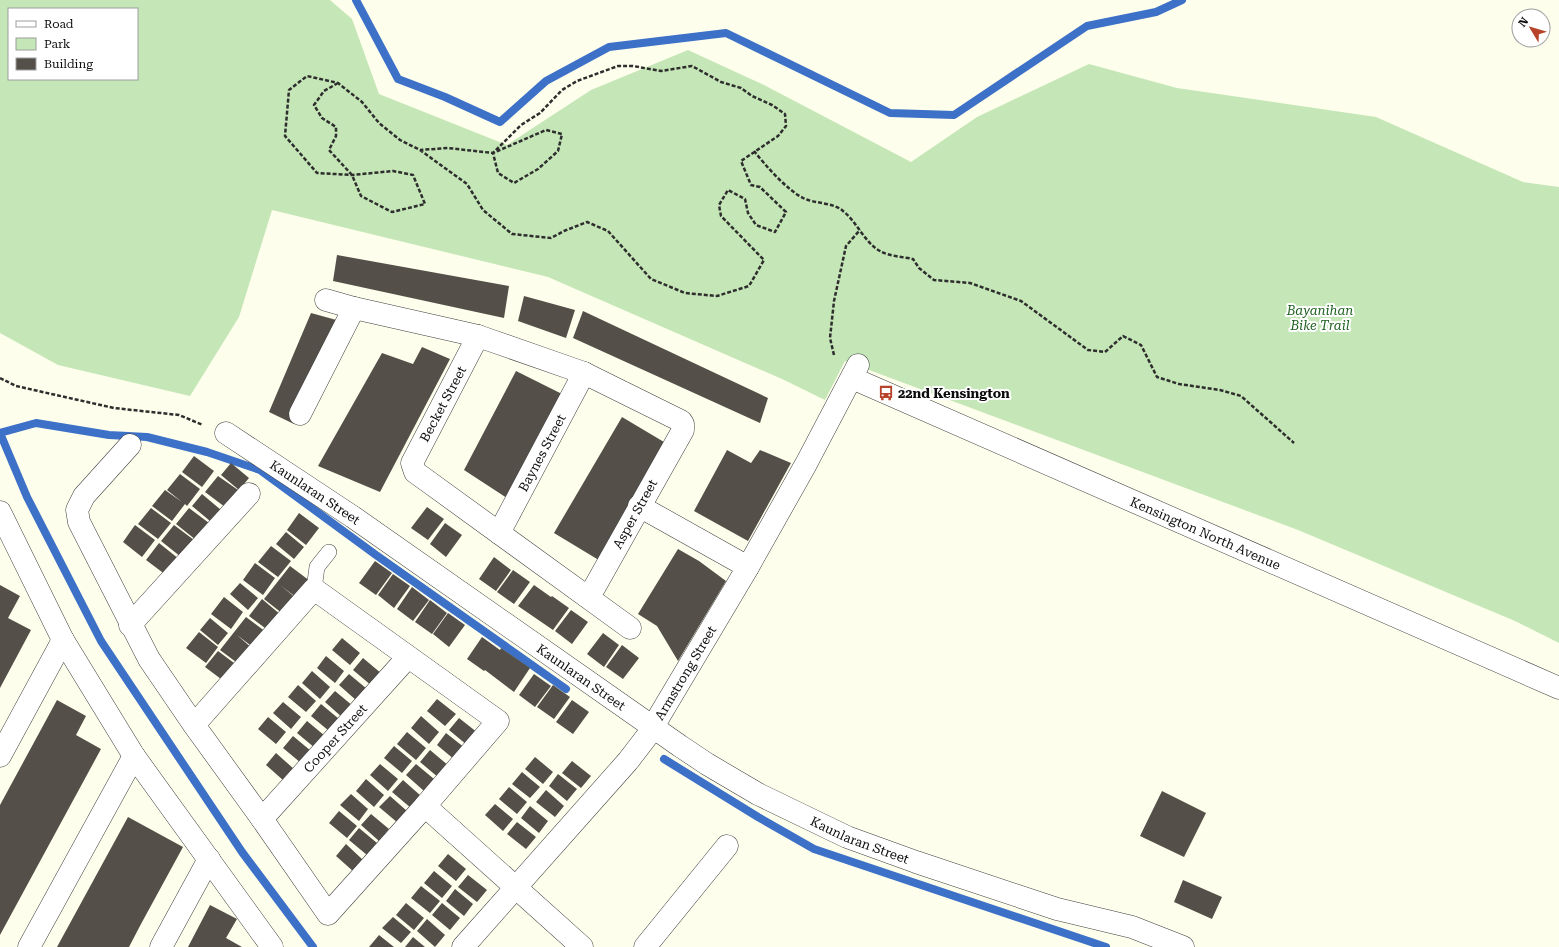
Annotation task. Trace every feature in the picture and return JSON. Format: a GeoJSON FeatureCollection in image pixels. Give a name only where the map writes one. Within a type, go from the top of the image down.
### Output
{"type":"FeatureCollection","features":[{"type":"Feature","properties":{"kind":"street"},"geometry":{"type":"LineString","coordinates":[[326,300],[354,308],[478,336],[584,373]]}},
{"type":"Feature","properties":{"kind":"street"},"geometry":{"type":"LineString","coordinates":[[300,414],[354,308]]}},
{"type":"Feature","properties":{"kind":"street","name":"Becket Street"},"geometry":{"type":"LineString","coordinates":[[478,336],[412,463],[415,472],[499,533]]}},
{"type":"Feature","properties":{"kind":"street","name":"Armstrong Street"},"geometry":{"type":"LineString","coordinates":[[463,947],[628,761],[653,727],[748,567],[806,464],[855,371]]}},
{"type":"Feature","properties":{"kind":"street","name":"Kensington North Avenue"},"geometry":{"type":"LineString","coordinates":[[855,371],[1559,688]]}},
{"type":"Feature","properties":{"kind":"street","name":"Asper Street"},"geometry":{"type":"LineString","coordinates":[[584,373],[681,421],[683,424],[683,430],[589,597]]}},
{"type":"Feature","properties":{"kind":"street","name":"Baynes Street"},"geometry":{"type":"LineString","coordinates":[[499,533],[584,373]]}},
{"type":"Feature","properties":{"kind":"street","name":"Kaunlaran Street"},"geometry":{"type":"LineString","coordinates":[[226,433],[353,517],[707,764],[758,794],[847,837],[916,862],[1057,909],[1132,927],[1183,947]]}},
{"type":"Feature","properties":{"kind":"street"},"geometry":{"type":"LineString","coordinates":[[130,444],[84,496],[77,510],[79,522],[130,625],[149,659],[194,725],[328,914],[425,806],[498,721],[314,589],[194,725]]}},
{"type":"Feature","properties":{"kind":"street"},"geometry":{"type":"LineString","coordinates":[[130,625],[249,494]]}},
{"type":"Feature","properties":{"kind":"street"},"geometry":{"type":"LineString","coordinates":[[639,506],[748,567]]}},
{"type":"Feature","properties":{"kind":"street"},"geometry":{"type":"LineString","coordinates":[[3,524],[63,640],[134,756],[272,947]]}},
{"type":"Feature","properties":{"kind":"street"},"geometry":{"type":"LineString","coordinates":[[499,533],[630,628]]}},
{"type":"Feature","properties":{"kind":"street"},"geometry":{"type":"LineString","coordinates":[[0,756],[63,640]]}},
{"type":"Feature","properties":{"kind":"street","name":"Cooper Street"},"geometry":{"type":"LineString","coordinates":[[262,819],[408,657]]}},
{"type":"Feature","properties":{"kind":"street"},"geometry":{"type":"LineString","coordinates":[[29,947],[134,756]]}},
{"type":"Feature","properties":{"kind":"street"},"geometry":{"type":"LineString","coordinates":[[425,806],[582,947]]}},
{"type":"Feature","properties":{"kind":"street"},"geometry":{"type":"LineString","coordinates":[[645,947],[726,846]]}},
{"type":"Feature","properties":{"kind":"street"},"geometry":{"type":"LineString","coordinates":[[161,947],[209,859]]}},
{"type":"Feature","properties":{"kind":"lane"},"geometry":{"type":"LineString","coordinates":[[314,589],[318,567],[329,552]]}},
{"type":"Feature","properties":{"kind":"path"},"geometry":{"type":"LineString","coordinates":[[338,83],[324,92],[314,106],[322,118],[336,127],[336,136],[329,150],[352,176],[361,196],[392,212],[425,204],[413,175],[393,171],[352,176],[317,173],[285,136],[289,90],[307,76],[338,83],[362,102],[379,123],[400,140],[420,150],[467,184],[483,210],[512,234],[551,238],[587,222],[608,231],[652,279],[684,293],[717,296],[749,286],[764,260],[721,216],[719,205],[728,190],[745,199],[748,213],[756,226],[775,232],[786,212],[760,187],[751,185],[741,161],[778,136],[786,126],[785,114],[772,105],[752,96],[741,88],[721,82],[692,66],[661,71],[633,66],[618,66],[577,81],[562,90],[540,113],[521,125],[493,153]]}},
{"type":"Feature","properties":{"kind":"path"},"geometry":{"type":"LineString","coordinates":[[420,150],[448,148],[493,153],[546,130],[562,134],[558,151],[538,169],[514,183],[498,173],[493,153]]}},
{"type":"Feature","properties":{"kind":"path"},"geometry":{"type":"LineString","coordinates":[[754,152],[770,170],[802,198],[819,204],[834,206],[843,210],[873,246],[882,252],[913,259],[919,268],[934,280],[970,283],[1021,301],[1088,350],[1105,352],[1123,336],[1141,345],[1157,377],[1179,384],[1220,390],[1241,396],[1294,443]]}},
{"type":"Feature","properties":{"kind":"path"},"geometry":{"type":"LineString","coordinates":[[835,359],[830,338],[834,301],[846,246],[860,230]]}},
{"type":"Feature","properties":{"kind":"path"},"geometry":{"type":"LineString","coordinates":[[0,378],[16,386],[114,408],[179,415],[226,433]]}},
{"type":"Feature","properties":{"kind":"green space","name":"Bayanihan Bike Trail"},"geometry":{"type":"Polygon","coordinates":[[[0,0],[330,0],[352,19],[379,94],[507,145],[591,90],[688,50],[764,85],[911,162],[977,117],[1089,64],[1177,88],[1376,117],[1523,182],[1559,187],[1559,643],[1515,621],[1298,530],[845,361],[825,400],[782,379],[548,277],[272,210],[239,317],[190,396],[58,365],[0,333],[0,0]]]}},
{"type":"Feature","properties":{"kind":"building"},"geometry":{"type":"Polygon","coordinates":[[[337,255],[509,286],[504,318],[333,281],[337,255]]]}},
{"type":"Feature","properties":{"kind":"building"},"geometry":{"type":"Polygon","coordinates":[[[524,296],[575,310],[566,338],[518,321],[524,296]]]}},
{"type":"Feature","properties":{"kind":"building"},"geometry":{"type":"Polygon","coordinates":[[[583,311],[768,398],[760,423],[573,338],[583,311]]]}},
{"type":"Feature","properties":{"kind":"building"},"geometry":{"type":"Polygon","coordinates":[[[311,313],[340,321],[294,424],[269,412],[311,313]]]}},
{"type":"Feature","properties":{"kind":"building"},"geometry":{"type":"Polygon","coordinates":[[[422,347],[450,359],[380,492],[318,466],[382,353],[413,364],[422,347]]]}},
{"type":"Feature","properties":{"kind":"building"},"geometry":{"type":"Polygon","coordinates":[[[516,371],[566,396],[510,500],[464,470],[516,371]]]}},
{"type":"Feature","properties":{"kind":"building"},"geometry":{"type":"Polygon","coordinates":[[[622,417],[669,445],[602,562],[554,533],[622,417]]]}},
{"type":"Feature","properties":{"kind":"building"},"geometry":{"type":"Polygon","coordinates":[[[727,450],[751,463],[760,450],[791,463],[748,541],[694,511],[727,450]]]}},
{"type":"Feature","properties":{"kind":"building"},"geometry":{"type":"Polygon","coordinates":[[[194,456],[214,471],[202,487],[182,472],[194,456]]]}},
{"type":"Feature","properties":{"kind":"building"},"geometry":{"type":"Polygon","coordinates":[[[231,463],[249,478],[239,490],[221,475],[231,463]]]}},
{"type":"Feature","properties":{"kind":"building"},"geometry":{"type":"Polygon","coordinates":[[[180,474],[200,489],[187,506],[185,504],[172,521],[152,506],[165,490],[182,502],[167,490],[180,474]]]}},
{"type":"Feature","properties":{"kind":"building"},"geometry":{"type":"Polygon","coordinates":[[[218,476],[238,490],[225,507],[205,492],[218,476]]]}},
{"type":"Feature","properties":{"kind":"building"},"geometry":{"type":"Polygon","coordinates":[[[202,494],[221,510],[210,521],[192,506],[202,494]]]}},
{"type":"Feature","properties":{"kind":"building"},"geometry":{"type":"Polygon","coordinates":[[[427,507],[444,519],[428,540],[411,528],[427,507]]]}},
{"type":"Feature","properties":{"kind":"building"},"geometry":{"type":"Polygon","coordinates":[[[151,508],[171,523],[158,539],[138,524],[151,508]]]}},
{"type":"Feature","properties":{"kind":"building"},"geometry":{"type":"Polygon","coordinates":[[[189,508],[209,523],[196,540],[176,524],[189,508]]]}},
{"type":"Feature","properties":{"kind":"building"},"geometry":{"type":"Polygon","coordinates":[[[299,513],[319,528],[306,545],[287,530],[299,513]]]}},
{"type":"Feature","properties":{"kind":"building"},"geometry":{"type":"Polygon","coordinates":[[[445,523],[462,535],[446,557],[430,544],[445,523]]]}},
{"type":"Feature","properties":{"kind":"building"},"geometry":{"type":"Polygon","coordinates":[[[135,525],[155,540],[142,557],[123,542],[135,525]]]}},
{"type":"Feature","properties":{"kind":"building"},"geometry":{"type":"Polygon","coordinates":[[[174,525],[194,540],[181,557],[161,541],[174,525]]]}},
{"type":"Feature","properties":{"kind":"building"},"geometry":{"type":"Polygon","coordinates":[[[286,532],[304,547],[294,559],[276,544],[286,532]]]}},
{"type":"Feature","properties":{"kind":"building"},"geometry":{"type":"Polygon","coordinates":[[[159,543],[179,559],[166,575],[146,560],[159,543]]]}},
{"type":"Feature","properties":{"kind":"building"},"geometry":{"type":"Polygon","coordinates":[[[271,546],[291,561],[278,577],[258,562],[271,546]]]}},
{"type":"Feature","properties":{"kind":"building"},"geometry":{"type":"Polygon","coordinates":[[[678,549],[699,561],[726,581],[678,661],[657,626],[638,614],[678,549]]]}},
{"type":"Feature","properties":{"kind":"building"},"geometry":{"type":"Polygon","coordinates":[[[494,557],[511,570],[496,591],[479,579],[494,557]]]}},
{"type":"Feature","properties":{"kind":"building"},"geometry":{"type":"Polygon","coordinates":[[[375,561],[392,573],[376,595],[359,583],[375,561]]]}},
{"type":"Feature","properties":{"kind":"building"},"geometry":{"type":"Polygon","coordinates":[[[255,563],[275,578],[263,595],[243,580],[255,563]]]}},
{"type":"Feature","properties":{"kind":"building"},"geometry":{"type":"Polygon","coordinates":[[[290,566],[310,581],[297,598],[280,585],[296,598],[283,614],[264,599],[290,566]]]}},
{"type":"Feature","properties":{"kind":"building"},"geometry":{"type":"Polygon","coordinates":[[[513,570],[530,582],[514,604],[497,592],[513,570]]]}},
{"type":"Feature","properties":{"kind":"building"},"geometry":{"type":"Polygon","coordinates":[[[393,574],[410,586],[394,608],[378,595],[393,574]]]}},
{"type":"Feature","properties":{"kind":"building"},"geometry":{"type":"Polygon","coordinates":[[[240,583],[258,598],[248,610],[230,594],[240,583]]]}},
{"type":"Feature","properties":{"kind":"building"},"geometry":{"type":"Polygon","coordinates":[[[0,585],[20,596],[8,618],[31,630],[0,688],[0,585]]]}},
{"type":"Feature","properties":{"kind":"building"},"geometry":{"type":"Polygon","coordinates":[[[534,585],[569,608],[553,630],[518,606],[534,585]]]}},
{"type":"Feature","properties":{"kind":"building"},"geometry":{"type":"Polygon","coordinates":[[[412,587],[429,600],[413,621],[397,609],[412,587]]]}},
{"type":"Feature","properties":{"kind":"building"},"geometry":{"type":"Polygon","coordinates":[[[224,597],[243,612],[231,629],[211,614],[224,597]]]}},
{"type":"Feature","properties":{"kind":"building"},"geometry":{"type":"Polygon","coordinates":[[[262,599],[281,615],[269,631],[249,616],[262,599]]]}},
{"type":"Feature","properties":{"kind":"building"},"geometry":{"type":"Polygon","coordinates":[[[430,600],[447,613],[432,634],[415,622],[430,600]]]}},
{"type":"Feature","properties":{"kind":"building"},"geometry":{"type":"Polygon","coordinates":[[[571,610],[588,622],[572,644],[555,631],[571,610]]]}},
{"type":"Feature","properties":{"kind":"building"},"geometry":{"type":"Polygon","coordinates":[[[448,613],[465,625],[449,647],[433,634],[448,613]]]}},
{"type":"Feature","properties":{"kind":"building"},"geometry":{"type":"Polygon","coordinates":[[[246,617],[266,632],[254,648],[237,635],[253,649],[240,665],[220,650],[246,617]]]}},
{"type":"Feature","properties":{"kind":"building"},"geometry":{"type":"Polygon","coordinates":[[[210,618],[228,633],[218,645],[200,630],[210,618]]]}},
{"type":"Feature","properties":{"kind":"building"},"geometry":{"type":"Polygon","coordinates":[[[199,632],[218,647],[206,663],[186,648],[199,632]]]}},
{"type":"Feature","properties":{"kind":"building"},"geometry":{"type":"Polygon","coordinates":[[[603,633],[619,645],[604,667],[587,654],[603,633]]]}},
{"type":"Feature","properties":{"kind":"building"},"geometry":{"type":"Polygon","coordinates":[[[482,637],[530,668],[514,692],[485,670],[484,671],[467,659],[482,637]]]}},
{"type":"Feature","properties":{"kind":"building"},"geometry":{"type":"Polygon","coordinates":[[[342,638],[360,653],[350,665],[332,650],[342,638]]]}},
{"type":"Feature","properties":{"kind":"building"},"geometry":{"type":"Polygon","coordinates":[[[622,645],[639,658],[623,679],[606,667],[622,645]]]}},
{"type":"Feature","properties":{"kind":"building"},"geometry":{"type":"Polygon","coordinates":[[[218,651],[238,666],[225,682],[205,667],[218,651]]]}},
{"type":"Feature","properties":{"kind":"building"},"geometry":{"type":"Polygon","coordinates":[[[326,656],[344,671],[335,683],[317,668],[326,656]]]}},
{"type":"Feature","properties":{"kind":"building"},"geometry":{"type":"Polygon","coordinates":[[[363,658],[382,674],[372,686],[353,670],[363,658]]]}},
{"type":"Feature","properties":{"kind":"building"},"geometry":{"type":"Polygon","coordinates":[[[312,671],[330,687],[320,699],[302,683],[312,671]]]}},
{"type":"Feature","properties":{"kind":"building"},"geometry":{"type":"Polygon","coordinates":[[[349,674],[367,689],[357,701],[339,685],[349,674]]]}},
{"type":"Feature","properties":{"kind":"building"},"geometry":{"type":"Polygon","coordinates":[[[534,674],[551,686],[535,707],[519,695],[534,674]]]}},
{"type":"Feature","properties":{"kind":"building"},"geometry":{"type":"Polygon","coordinates":[[[298,685],[316,701],[306,712],[288,697],[298,685]]]}},
{"type":"Feature","properties":{"kind":"building"},"geometry":{"type":"Polygon","coordinates":[[[553,685],[570,697],[554,719],[537,707],[553,685]]]}},
{"type":"Feature","properties":{"kind":"building"},"geometry":{"type":"Polygon","coordinates":[[[335,691],[353,706],[343,718],[325,702],[335,691]]]}},
{"type":"Feature","properties":{"kind":"building"},"geometry":{"type":"Polygon","coordinates":[[[437,699],[456,714],[445,726],[427,711],[437,699]]]}},
{"type":"Feature","properties":{"kind":"building"},"geometry":{"type":"Polygon","coordinates":[[[57,700],[86,716],[76,735],[101,749],[0,935],[0,805],[57,700]]]}},
{"type":"Feature","properties":{"kind":"building"},"geometry":{"type":"Polygon","coordinates":[[[572,700],[589,712],[573,734],[556,722],[572,700]]]}},
{"type":"Feature","properties":{"kind":"building"},"geometry":{"type":"Polygon","coordinates":[[[283,702],[301,717],[291,729],[273,713],[283,702]]]}},
{"type":"Feature","properties":{"kind":"building"},"geometry":{"type":"Polygon","coordinates":[[[321,704],[339,719],[329,731],[311,716],[321,704]]]}},
{"type":"Feature","properties":{"kind":"building"},"geometry":{"type":"Polygon","coordinates":[[[421,716],[439,732],[429,744],[411,728],[421,716]]]}},
{"type":"Feature","properties":{"kind":"building"},"geometry":{"type":"Polygon","coordinates":[[[268,717],[286,732],[276,744],[258,729],[268,717]]]}},
{"type":"Feature","properties":{"kind":"building"},"geometry":{"type":"Polygon","coordinates":[[[459,718],[478,733],[467,745],[449,730],[459,718]]]}},
{"type":"Feature","properties":{"kind":"building"},"geometry":{"type":"Polygon","coordinates":[[[307,721],[325,736],[315,748],[297,733],[307,721]]]}},
{"type":"Feature","properties":{"kind":"building"},"geometry":{"type":"Polygon","coordinates":[[[407,732],[426,748],[416,760],[397,744],[407,732]]]}},
{"type":"Feature","properties":{"kind":"building"},"geometry":{"type":"Polygon","coordinates":[[[446,733],[465,748],[455,760],[437,745],[446,733]]]}},
{"type":"Feature","properties":{"kind":"building"},"geometry":{"type":"Polygon","coordinates":[[[293,736],[311,751],[301,763],[283,748],[293,736]]]}},
{"type":"Feature","properties":{"kind":"building"},"geometry":{"type":"Polygon","coordinates":[[[394,746],[412,761],[402,773],[384,758],[394,746]]]}},
{"type":"Feature","properties":{"kind":"building"},"geometry":{"type":"Polygon","coordinates":[[[430,750],[449,766],[439,778],[420,762],[430,750]]]}},
{"type":"Feature","properties":{"kind":"building"},"geometry":{"type":"Polygon","coordinates":[[[276,753],[294,769],[284,781],[266,765],[276,753]]]}},
{"type":"Feature","properties":{"kind":"building"},"geometry":{"type":"Polygon","coordinates":[[[535,757],[553,772],[543,784],[525,769],[535,757]]]}},
{"type":"Feature","properties":{"kind":"building"},"geometry":{"type":"Polygon","coordinates":[[[572,761],[591,776],[581,788],[562,773],[572,761]]]}},
{"type":"Feature","properties":{"kind":"building"},"geometry":{"type":"Polygon","coordinates":[[[380,764],[398,779],[388,791],[370,775],[380,764]]]}},
{"type":"Feature","properties":{"kind":"building"},"geometry":{"type":"Polygon","coordinates":[[[416,764],[434,779],[424,791],[406,775],[416,764]]]}},
{"type":"Feature","properties":{"kind":"building"},"geometry":{"type":"Polygon","coordinates":[[[522,772],[540,787],[530,798],[512,784],[522,772]]]}},
{"type":"Feature","properties":{"kind":"building"},"geometry":{"type":"Polygon","coordinates":[[[558,774],[577,789],[567,801],[549,786],[558,774]]]}},
{"type":"Feature","properties":{"kind":"building"},"geometry":{"type":"Polygon","coordinates":[[[366,779],[384,795],[374,807],[356,791],[366,779]]]}},
{"type":"Feature","properties":{"kind":"building"},"geometry":{"type":"Polygon","coordinates":[[[403,780],[421,796],[411,808],[392,792],[403,780]]]}},
{"type":"Feature","properties":{"kind":"building"},"geometry":{"type":"Polygon","coordinates":[[[509,787],[527,802],[517,814],[499,799],[509,787]]]}},
{"type":"Feature","properties":{"kind":"building"},"geometry":{"type":"Polygon","coordinates":[[[546,790],[564,806],[555,817],[536,802],[546,790]]]}},
{"type":"Feature","properties":{"kind":"building"},"geometry":{"type":"Polygon","coordinates":[[[1162,791],[1206,813],[1184,857],[1140,836],[1162,791]]]}},
{"type":"Feature","properties":{"kind":"building"},"geometry":{"type":"Polygon","coordinates":[[[351,794],[368,809],[359,821],[340,805],[351,794]]]}},
{"type":"Feature","properties":{"kind":"building"},"geometry":{"type":"Polygon","coordinates":[[[390,796],[407,811],[398,823],[379,807],[390,796]]]}},
{"type":"Feature","properties":{"kind":"building"},"geometry":{"type":"Polygon","coordinates":[[[495,804],[513,819],[503,831],[485,815],[495,804]]]}},
{"type":"Feature","properties":{"kind":"building"},"geometry":{"type":"Polygon","coordinates":[[[530,806],[548,821],[539,833],[521,818],[530,806]]]}},
{"type":"Feature","properties":{"kind":"building"},"geometry":{"type":"Polygon","coordinates":[[[339,811],[357,826],[347,838],[329,823],[339,811]]]}},
{"type":"Feature","properties":{"kind":"building"},"geometry":{"type":"Polygon","coordinates":[[[371,814],[389,829],[379,841],[361,825],[371,814]]]}},
{"type":"Feature","properties":{"kind":"building"},"geometry":{"type":"Polygon","coordinates":[[[128,817],[183,847],[129,947],[57,947],[128,817]]]}},
{"type":"Feature","properties":{"kind":"building"},"geometry":{"type":"Polygon","coordinates":[[[517,822],[536,837],[526,849],[507,834],[517,822]]]}},
{"type":"Feature","properties":{"kind":"building"},"geometry":{"type":"Polygon","coordinates":[[[359,828],[377,843],[367,855],[349,840],[359,828]]]}},
{"type":"Feature","properties":{"kind":"building"},"geometry":{"type":"Polygon","coordinates":[[[346,844],[363,860],[354,872],[336,856],[346,844]]]}},
{"type":"Feature","properties":{"kind":"building"},"geometry":{"type":"Polygon","coordinates":[[[448,854],[466,869],[456,881],[438,866],[448,854]]]}},
{"type":"Feature","properties":{"kind":"building"},"geometry":{"type":"Polygon","coordinates":[[[434,871],[452,886],[442,898],[424,883],[434,871]]]}},
{"type":"Feature","properties":{"kind":"building"},"geometry":{"type":"Polygon","coordinates":[[[468,875],[487,890],[477,902],[458,887],[468,875]]]}},
{"type":"Feature","properties":{"kind":"building"},"geometry":{"type":"Polygon","coordinates":[[[1183,880],[1222,897],[1212,919],[1174,902],[1183,880]]]}},
{"type":"Feature","properties":{"kind":"building"},"geometry":{"type":"Polygon","coordinates":[[[421,886],[440,901],[430,913],[411,898],[421,886]]]}},
{"type":"Feature","properties":{"kind":"building"},"geometry":{"type":"Polygon","coordinates":[[[455,889],[473,904],[464,916],[446,901],[455,889]]]}},
{"type":"Feature","properties":{"kind":"building"},"geometry":{"type":"Polygon","coordinates":[[[406,903],[424,918],[414,930],[396,915],[406,903]]]}},
{"type":"Feature","properties":{"kind":"building"},"geometry":{"type":"Polygon","coordinates":[[[442,903],[460,918],[450,930],[432,915],[442,903]]]}},
{"type":"Feature","properties":{"kind":"building"},"geometry":{"type":"Polygon","coordinates":[[[210,905],[237,919],[226,938],[242,947],[188,947],[210,905]]]}},
{"type":"Feature","properties":{"kind":"building"},"geometry":{"type":"Polygon","coordinates":[[[393,917],[411,932],[401,943],[382,928],[393,917]]]}},
{"type":"Feature","properties":{"kind":"building"},"geometry":{"type":"Polygon","coordinates":[[[427,919],[445,935],[435,947],[417,931],[427,919]]]}},
{"type":"Feature","properties":{"kind":"building"},"geometry":{"type":"Polygon","coordinates":[[[379,935],[394,947],[369,947],[379,935]]]}},
{"type":"Feature","properties":{"kind":"building"},"geometry":{"type":"Polygon","coordinates":[[[413,937],[425,947],[405,947],[413,937]]]}},
{"type":"Feature","properties":{"kind":"waterway"},"geometry":{"type":"LineString","coordinates":[[356,0],[398,79],[445,97],[500,122],[546,81],[609,47],[726,33],[890,113],[954,115],[1087,26],[1156,12],[1182,0]]}},
{"type":"Feature","properties":{"kind":"waterway"},"geometry":{"type":"LineString","coordinates":[[0,433],[36,423],[109,435],[147,437],[207,452],[260,470],[376,555],[566,689]]}},
{"type":"Feature","properties":{"kind":"waterway"},"geometry":{"type":"LineString","coordinates":[[0,433],[27,497],[101,641],[242,852],[313,947]]}},
{"type":"Feature","properties":{"kind":"waterway"},"geometry":{"type":"LineString","coordinates":[[664,759],[758,817],[814,849],[1106,947]]}},
{"type":"Feature","properties":{"kind":"place","name":"22nd Kensington"},"geometry":{"type":"Point","coordinates":[886,393]}}]}
